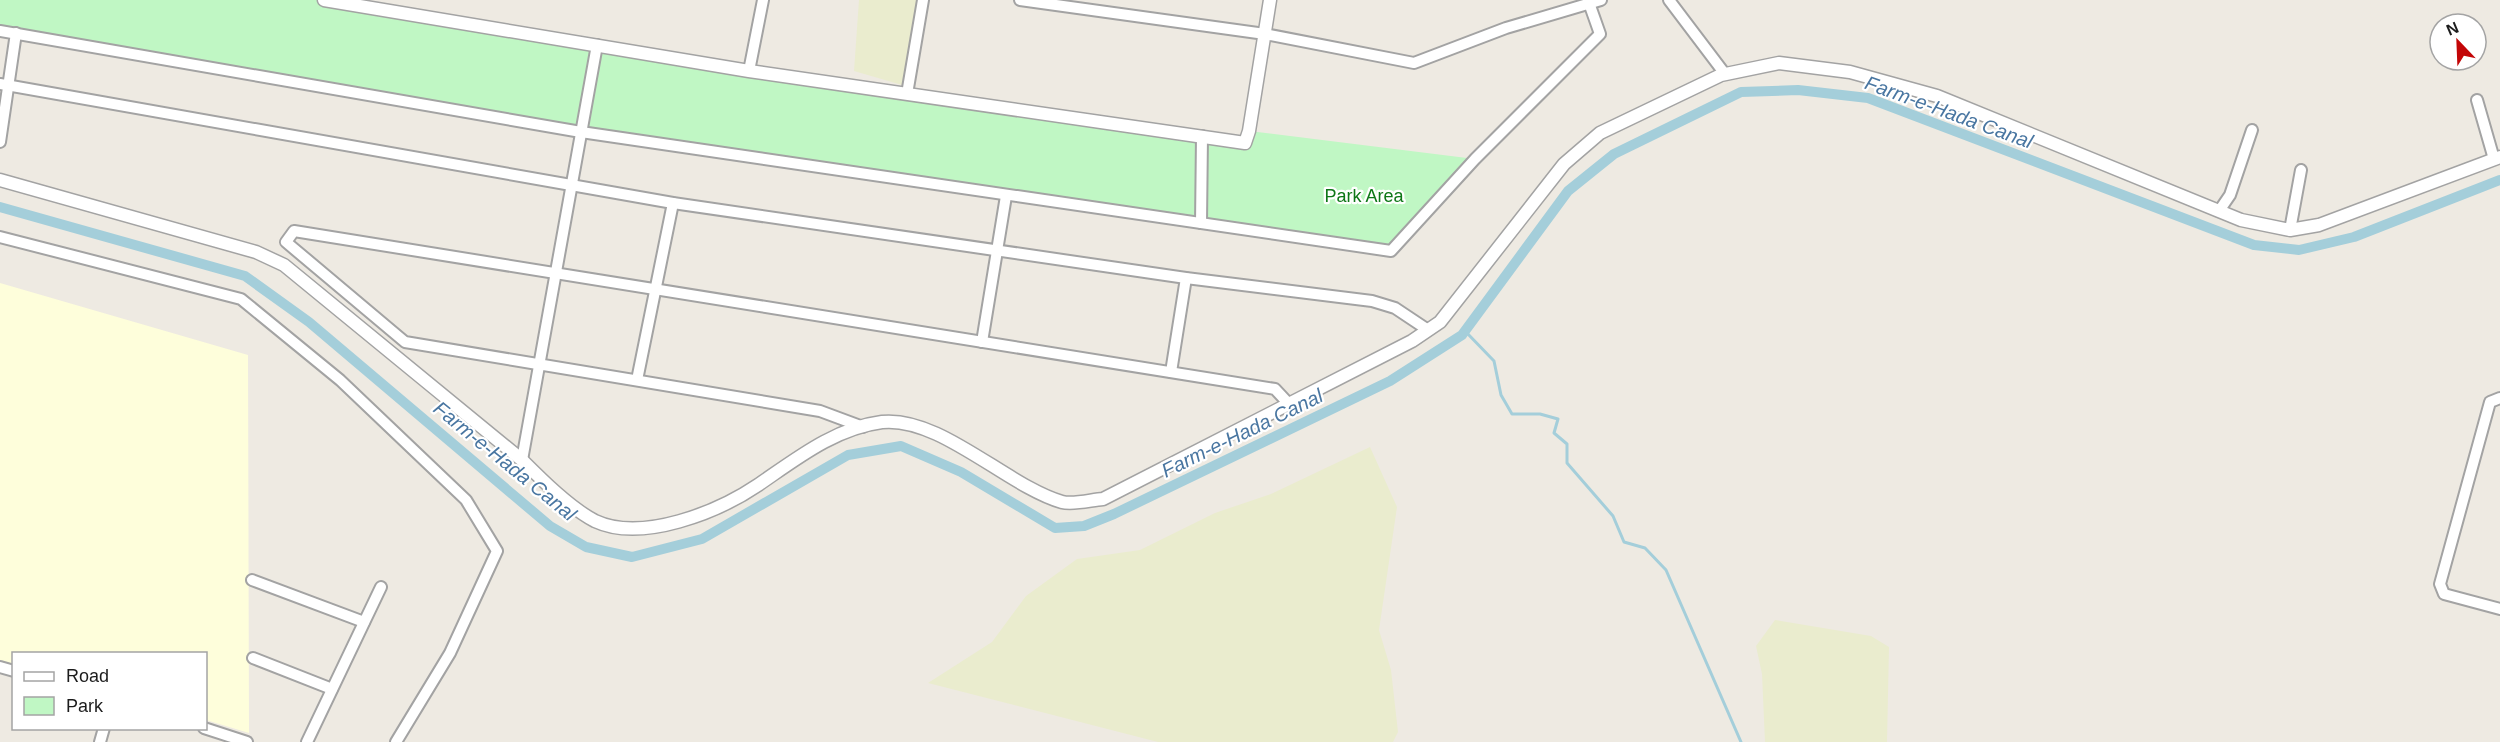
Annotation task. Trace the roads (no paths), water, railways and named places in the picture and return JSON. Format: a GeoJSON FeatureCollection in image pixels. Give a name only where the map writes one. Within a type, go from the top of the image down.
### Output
{"type":"FeatureCollection","features":[{"type":"Feature","properties":{"kind":"street"},"geometry":{"type":"LineString","coordinates":[[324,0],[393,5],[597,45],[749,70],[1245,143],[1270,0]]}},
{"type":"Feature","properties":{"kind":"street"},"geometry":{"type":"LineString","coordinates":[[749,70],[763,0]]}},
{"type":"Feature","properties":{"kind":"street"},"geometry":{"type":"LineString","coordinates":[[907,94],[923,0]]}},
{"type":"Feature","properties":{"kind":"street"},"geometry":{"type":"LineString","coordinates":[[1020,0],[1265,34],[1413,63],[1506,28],[1601,0]]}},
{"type":"Feature","properties":{"kind":"street"},"geometry":{"type":"LineString","coordinates":[[1669,0],[1725,74]]}},
{"type":"Feature","properties":{"kind":"street"},"geometry":{"type":"LineString","coordinates":[[0,31],[581,132],[1391,251],[1475,159],[1600,34],[1588,3]]}},
{"type":"Feature","properties":{"kind":"street"},"geometry":{"type":"LineString","coordinates":[[0,142],[5,84],[16,33]]}},
{"type":"Feature","properties":{"kind":"street"},"geometry":{"type":"LineString","coordinates":[[522,460],[597,45]]}},
{"type":"Feature","properties":{"kind":"street"},"geometry":{"type":"LineString","coordinates":[[0,180],[256,252],[284,265],[522,460],[543,482],[596,521],[624,528],[668,525],[710,511],[755,487],[798,456],[831,439],[884,422],[929,429],[1008,475],[1064,503],[1103,499],[1412,341],[1440,322],[1564,164],[1600,133],[1725,74],[1779,63],[1851,72],[1937,96],[2241,220],[2290,230],[2319,225],[2497,158],[2477,100]]}},
{"type":"Feature","properties":{"kind":"street"},"geometry":{"type":"LineString","coordinates":[[5,84],[673,203],[1186,278],[1372,301],[1395,308],[1428,330]]}},
{"type":"Feature","properties":{"kind":"street"},"geometry":{"type":"LineString","coordinates":[[2219,211],[2230,195],[2252,130]]}},
{"type":"Feature","properties":{"kind":"street"},"geometry":{"type":"LineString","coordinates":[[1201,223],[1202,136]]}},
{"type":"Feature","properties":{"kind":"street"},"geometry":{"type":"LineString","coordinates":[[2290,230],[2301,170]]}},
{"type":"Feature","properties":{"kind":"street"},"geometry":{"type":"LineString","coordinates":[[982,342],[1006,196]]}},
{"type":"Feature","properties":{"kind":"street"},"geometry":{"type":"LineString","coordinates":[[637,380],[673,203]]}},
{"type":"Feature","properties":{"kind":"street"},"geometry":{"type":"LineString","coordinates":[[863,427],[820,411],[405,342],[286,242],[294,231],[654,291],[1172,372],[1275,389],[1289,404]]}},
{"type":"Feature","properties":{"kind":"street"},"geometry":{"type":"LineString","coordinates":[[0,237],[241,299],[340,380],[466,500],[497,551],[450,653],[396,742]]}},
{"type":"Feature","properties":{"kind":"street"},"geometry":{"type":"LineString","coordinates":[[1172,372],[1186,278]]}},
{"type":"Feature","properties":{"kind":"street"},"geometry":{"type":"LineString","coordinates":[[2500,398],[2490,402],[2440,584],[2444,594],[2500,609]]}},
{"type":"Feature","properties":{"kind":"street"},"geometry":{"type":"LineString","coordinates":[[252,580],[364,622]]}},
{"type":"Feature","properties":{"kind":"street"},"geometry":{"type":"LineString","coordinates":[[307,742],[381,587]]}},
{"type":"Feature","properties":{"kind":"street"},"geometry":{"type":"LineString","coordinates":[[254,658],[332,689]]}},
{"type":"Feature","properties":{"kind":"street"},"geometry":{"type":"LineString","coordinates":[[206,730],[227,739],[248,742]]}},
{"type":"Feature","properties":{"kind":"waterway","name":"Farm-e-Hada Canal"},"geometry":{"type":"LineString","coordinates":[[0,207],[245,276],[309,322],[550,526],[586,547],[632,557],[702,539],[848,455],[901,446],[961,472],[1055,528],[1084,526],[1114,514],[1390,381],[1462,335],[1568,191],[1614,154],[1741,92],[1798,90],[1868,98],[2254,245],[2299,250],[2354,237],[2500,180]]}},
{"type":"Feature","properties":{"kind":"waterway"},"geometry":{"type":"LineString","coordinates":[[1465,331],[1494,361],[1501,395],[1512,414],[1540,414],[1558,419],[1554,433],[1567,444],[1567,463],[1613,516],[1624,542],[1645,548],[1666,570],[1741,742]]}},
{"type":"Feature","properties":{"kind":"park label","name":"Park Area"},"geometry":{"type":"Point","coordinates":[1364,196]}}]}
